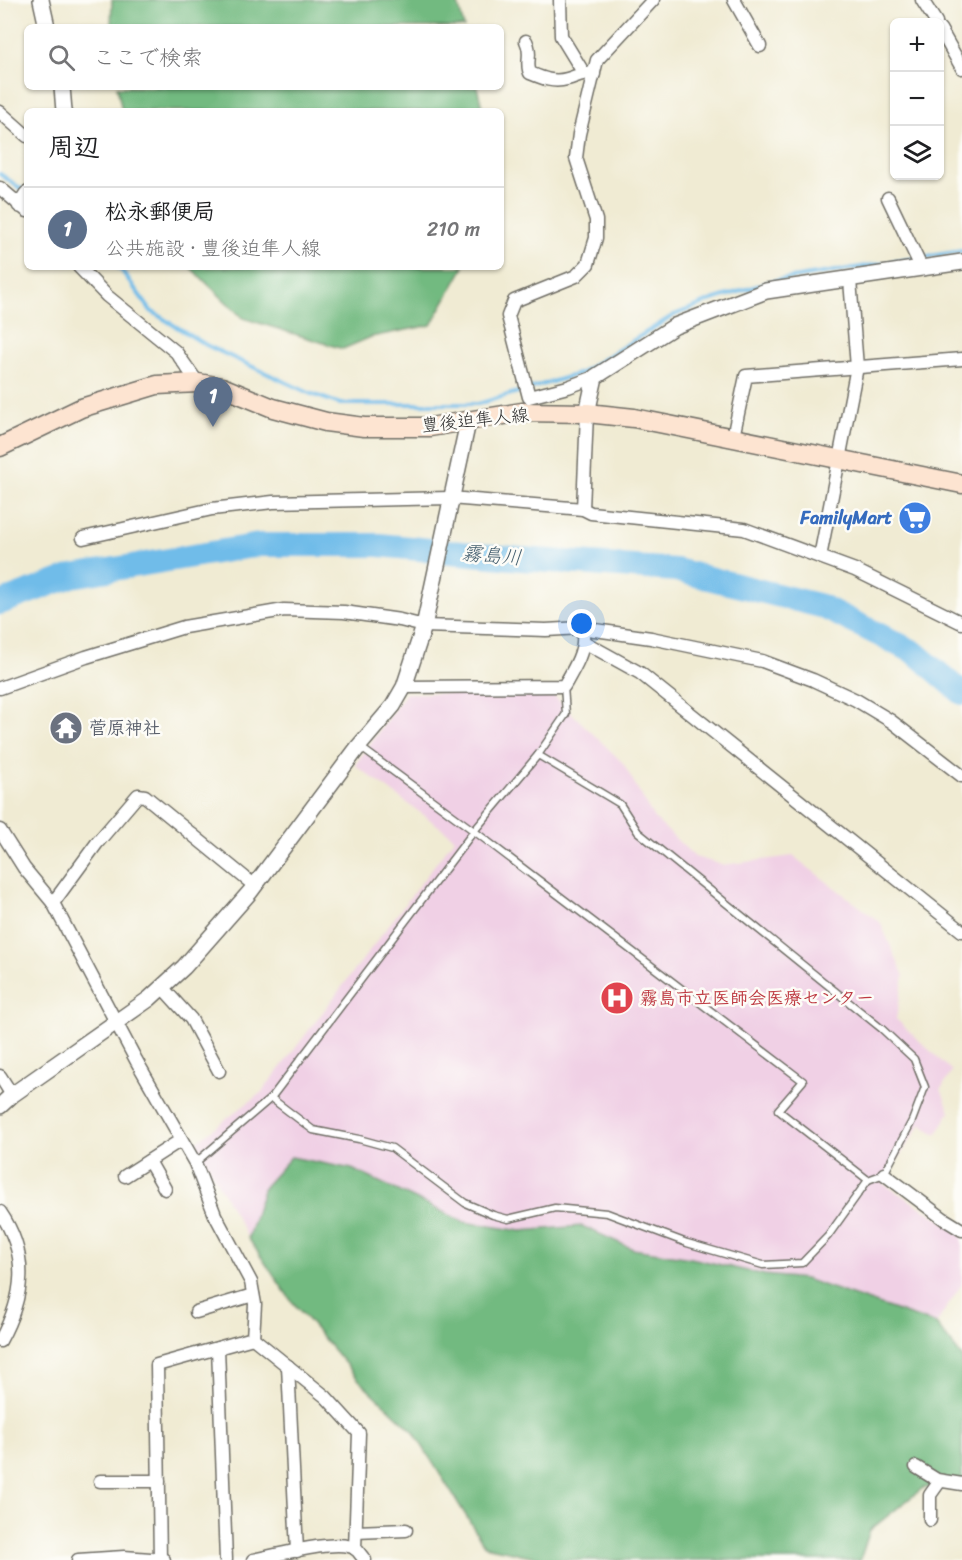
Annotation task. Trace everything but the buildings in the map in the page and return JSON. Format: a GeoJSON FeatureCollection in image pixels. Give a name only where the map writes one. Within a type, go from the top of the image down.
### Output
{"type":"FeatureCollection","features":[{"type":"Feature","properties":{"kind":"main road","name":"豊後迫隼人線"},"geometry":{"type":"LineString","coordinates":[[0,447],[81,408],[158,385],[198,383],[222,387],[273,408],[326,422],[364,427],[430,427],[522,412],[587,413],[634,418],[962,483]]}},
{"type":"Feature","properties":{"kind":"street"},"geometry":{"type":"LineString","coordinates":[[41,0],[46,24]]}},
{"type":"Feature","properties":{"kind":"street"},"geometry":{"type":"LineString","coordinates":[[653,0],[597,60],[588,73],[576,158],[596,220],[596,238],[588,264],[576,276],[514,301],[508,316],[529,397],[595,377],[675,326],[766,291],[962,262]]}},
{"type":"Feature","properties":{"kind":"street"},"geometry":{"type":"LineString","coordinates":[[734,0],[760,46]]}},
{"type":"Feature","properties":{"kind":"street"},"geometry":{"type":"LineString","coordinates":[[922,0],[933,18]]}},
{"type":"Feature","properties":{"kind":"street"},"geometry":{"type":"LineString","coordinates":[[559,1],[561,36],[588,73]]}},
{"type":"Feature","properties":{"kind":"street"},"geometry":{"type":"LineString","coordinates":[[944,37],[962,68]]}},
{"type":"Feature","properties":{"kind":"street"},"geometry":{"type":"LineString","coordinates":[[526,41],[530,50],[528,68],[530,73],[551,81],[566,80],[588,73]]}},
{"type":"Feature","properties":{"kind":"street"},"geometry":{"type":"LineString","coordinates":[[62,90],[64,108]]}},
{"type":"Feature","properties":{"kind":"street"},"geometry":{"type":"LineString","coordinates":[[0,112],[24,133]]}},
{"type":"Feature","properties":{"kind":"street"},"geometry":{"type":"LineString","coordinates":[[0,188],[24,203]]}},
{"type":"Feature","properties":{"kind":"street"},"geometry":{"type":"LineString","coordinates":[[888,198],[921,268]]}},
{"type":"Feature","properties":{"kind":"street"},"geometry":{"type":"LineString","coordinates":[[82,270],[107,296],[176,352],[198,383]]}},
{"type":"Feature","properties":{"kind":"street"},"geometry":{"type":"LineString","coordinates":[[820,557],[857,367],[850,280]]}},
{"type":"Feature","properties":{"kind":"street"},"geometry":{"type":"LineString","coordinates":[[733,437],[746,376],[962,359]]}},
{"type":"Feature","properties":{"kind":"street"},"geometry":{"type":"LineString","coordinates":[[583,509],[587,413],[595,377]]}},
{"type":"Feature","properties":{"kind":"street"},"geometry":{"type":"LineString","coordinates":[[0,1107],[12,1095],[117,1022],[184,967],[255,886],[359,746],[393,706],[404,687],[424,626],[468,422]]}},
{"type":"Feature","properties":{"kind":"street"},"geometry":{"type":"LineString","coordinates":[[83,538],[213,509],[273,502],[450,498],[583,509],[591,513],[744,529],[855,570],[962,623]]}},
{"type":"Feature","properties":{"kind":"street"},"geometry":{"type":"LineString","coordinates":[[0,688],[86,657],[184,627],[284,610],[344,612],[424,626],[546,630],[581,628],[651,638],[762,662],[813,680],[856,700],[891,721],[962,776]]}},
{"type":"Feature","properties":{"kind":"street"},"geometry":{"type":"LineString","coordinates":[[404,687],[564,686],[584,642],[581,628]]}},
{"type":"Feature","properties":{"kind":"street"},"geometry":{"type":"LineString","coordinates":[[584,642],[640,673],[962,932]]}},
{"type":"Feature","properties":{"kind":"street"},"geometry":{"type":"LineString","coordinates":[[53,903],[97,843],[138,795],[145,796],[255,886]]}},
{"type":"Feature","properties":{"kind":"street"},"geometry":{"type":"LineString","coordinates":[[0,830],[24,868],[53,903],[195,1163],[215,1215],[251,1282],[255,1304],[253,1338]]}},
{"type":"Feature","properties":{"kind":"street"},"geometry":{"type":"LineString","coordinates":[[162,987],[190,1019],[219,1071]]}},
{"type":"Feature","properties":{"kind":"street"},"geometry":{"type":"LineString","coordinates":[[0,1076],[12,1095]]}},
{"type":"Feature","properties":{"kind":"street"},"geometry":{"type":"LineString","coordinates":[[125,1176],[182,1140]]}},
{"type":"Feature","properties":{"kind":"street"},"geometry":{"type":"LineString","coordinates":[[149,1161],[165,1189]]}},
{"type":"Feature","properties":{"kind":"street"},"geometry":{"type":"LineString","coordinates":[[884,1173],[962,1230]]}},
{"type":"Feature","properties":{"kind":"street"},"geometry":{"type":"LineString","coordinates":[[0,1212],[9,1225],[19,1255],[21,1282],[17,1303],[0,1341]]}},
{"type":"Feature","properties":{"kind":"street"},"geometry":{"type":"LineString","coordinates":[[196,1312],[253,1295]]}},
{"type":"Feature","properties":{"kind":"street"},"geometry":{"type":"LineString","coordinates":[[78,1560],[162,1560],[157,1365],[253,1338]]}},
{"type":"Feature","properties":{"kind":"street"},"geometry":{"type":"LineString","coordinates":[[253,1338],[326,1397],[359,1433],[355,1548]]}},
{"type":"Feature","properties":{"kind":"street"},"geometry":{"type":"LineString","coordinates":[[218,1348],[226,1560]]}},
{"type":"Feature","properties":{"kind":"street"},"geometry":{"type":"LineString","coordinates":[[288,1366],[297,1551]]}},
{"type":"Feature","properties":{"kind":"street"},"geometry":{"type":"LineString","coordinates":[[916,1467],[940,1480],[962,1484]]}},
{"type":"Feature","properties":{"kind":"street"},"geometry":{"type":"LineString","coordinates":[[930,1520],[930,1495],[940,1480]]}},
{"type":"Feature","properties":{"kind":"street"},"geometry":{"type":"LineString","coordinates":[[100,1481],[159,1481]]}},
{"type":"Feature","properties":{"kind":"street"},"geometry":{"type":"LineString","coordinates":[[356,1532],[406,1530]]}},
{"type":"Feature","properties":{"kind":"street"},"geometry":{"type":"LineString","coordinates":[[253,1560],[326,1546],[344,1545],[355,1548],[365,1560]]}},
{"type":"Feature","properties":{"kind":"street"},"geometry":{"type":"LineString","coordinates":[[325,1560],[326,1546]]}},
{"type":"Feature","properties":{"kind":"lane"},"geometry":{"type":"LineString","coordinates":[[195,1163],[271,1098],[474,831],[538,755],[566,714],[564,686]]}},
{"type":"Feature","properties":{"kind":"lane"},"geometry":{"type":"LineString","coordinates":[[359,746],[803,1081],[778,1110],[868,1180]]}},
{"type":"Feature","properties":{"kind":"lane"},"geometry":{"type":"LineString","coordinates":[[271,1098],[313,1130],[392,1148],[465,1203],[493,1215],[508,1219],[555,1208],[607,1214],[687,1243],[763,1265],[802,1263],[828,1236],[868,1180],[884,1173],[912,1121],[925,1087],[914,1059],[882,1029],[638,832],[620,804],[538,755]]}},
{"type":"Feature","properties":{"kind":"shaded area","name":"霧島市立医師会医療センター"},"geometry":{"type":"Polygon","coordinates":[[[406,693],[553,695],[623,763],[654,818],[695,857],[723,865],[793,856],[880,922],[904,976],[896,1019],[952,1071],[941,1089],[950,1112],[936,1135],[921,1124],[882,1183],[962,1233],[962,1284],[936,1324],[805,1279],[765,1275],[691,1258],[633,1249],[582,1226],[521,1231],[464,1222],[352,1169],[264,1187],[248,1238],[195,1143],[262,1092],[455,838],[355,765],[406,693]]]}},
{"type":"Feature","properties":{"kind":"green space"},"geometry":{"type":"Polygon","coordinates":[[[112,0],[457,0],[463,24],[111,24],[112,0]]]}},
{"type":"Feature","properties":{"kind":"green space"},"geometry":{"type":"Polygon","coordinates":[[[118,90],[478,90],[482,108],[121,108],[118,90]]]}},
{"type":"Feature","properties":{"kind":"green space"},"geometry":{"type":"Polygon","coordinates":[[[193,270],[462,270],[431,325],[371,337],[343,349],[243,318],[193,270]]]}},
{"type":"Feature","properties":{"kind":"green space"},"geometry":{"type":"Polygon","coordinates":[[[291,1157],[352,1169],[464,1222],[521,1231],[582,1226],[633,1249],[691,1258],[765,1275],[805,1279],[936,1324],[962,1357],[962,1485],[923,1488],[870,1530],[860,1560],[548,1560],[485,1546],[413,1431],[360,1381],[290,1299],[248,1238],[264,1187],[291,1157]]]}},
{"type":"Feature","properties":{"kind":"waterway"},"geometry":{"type":"LineString","coordinates":[[0,174],[24,191]]}},
{"type":"Feature","properties":{"kind":"waterway"},"geometry":{"type":"LineString","coordinates":[[121,270],[151,311],[206,345],[309,393],[340,404],[478,404],[581,373],[674,315],[712,300],[773,281],[962,251]]}},
{"type":"Feature","properties":{"kind":"waterway","name":"霧島川"},"geometry":{"type":"LineString","coordinates":[[0,603],[72,576],[259,545],[379,545],[522,559],[676,570],[821,606],[914,652],[962,693]]}},
{"type":"Feature","properties":{"kind":"place","name":"松永郵便局"},"geometry":{"type":"Point","coordinates":[213,427]}},
{"type":"Feature","properties":{"kind":"place","name":"FamilyMart"},"geometry":{"type":"Point","coordinates":[915,518]}},
{"type":"Feature","properties":{"kind":"place","name":"菅原神社"},"geometry":{"type":"Point","coordinates":[66,728]}},
{"type":"Feature","properties":{"kind":"place","name":"霧島市立医師会医療センター"},"geometry":{"type":"Point","coordinates":[617,998]}}]}
